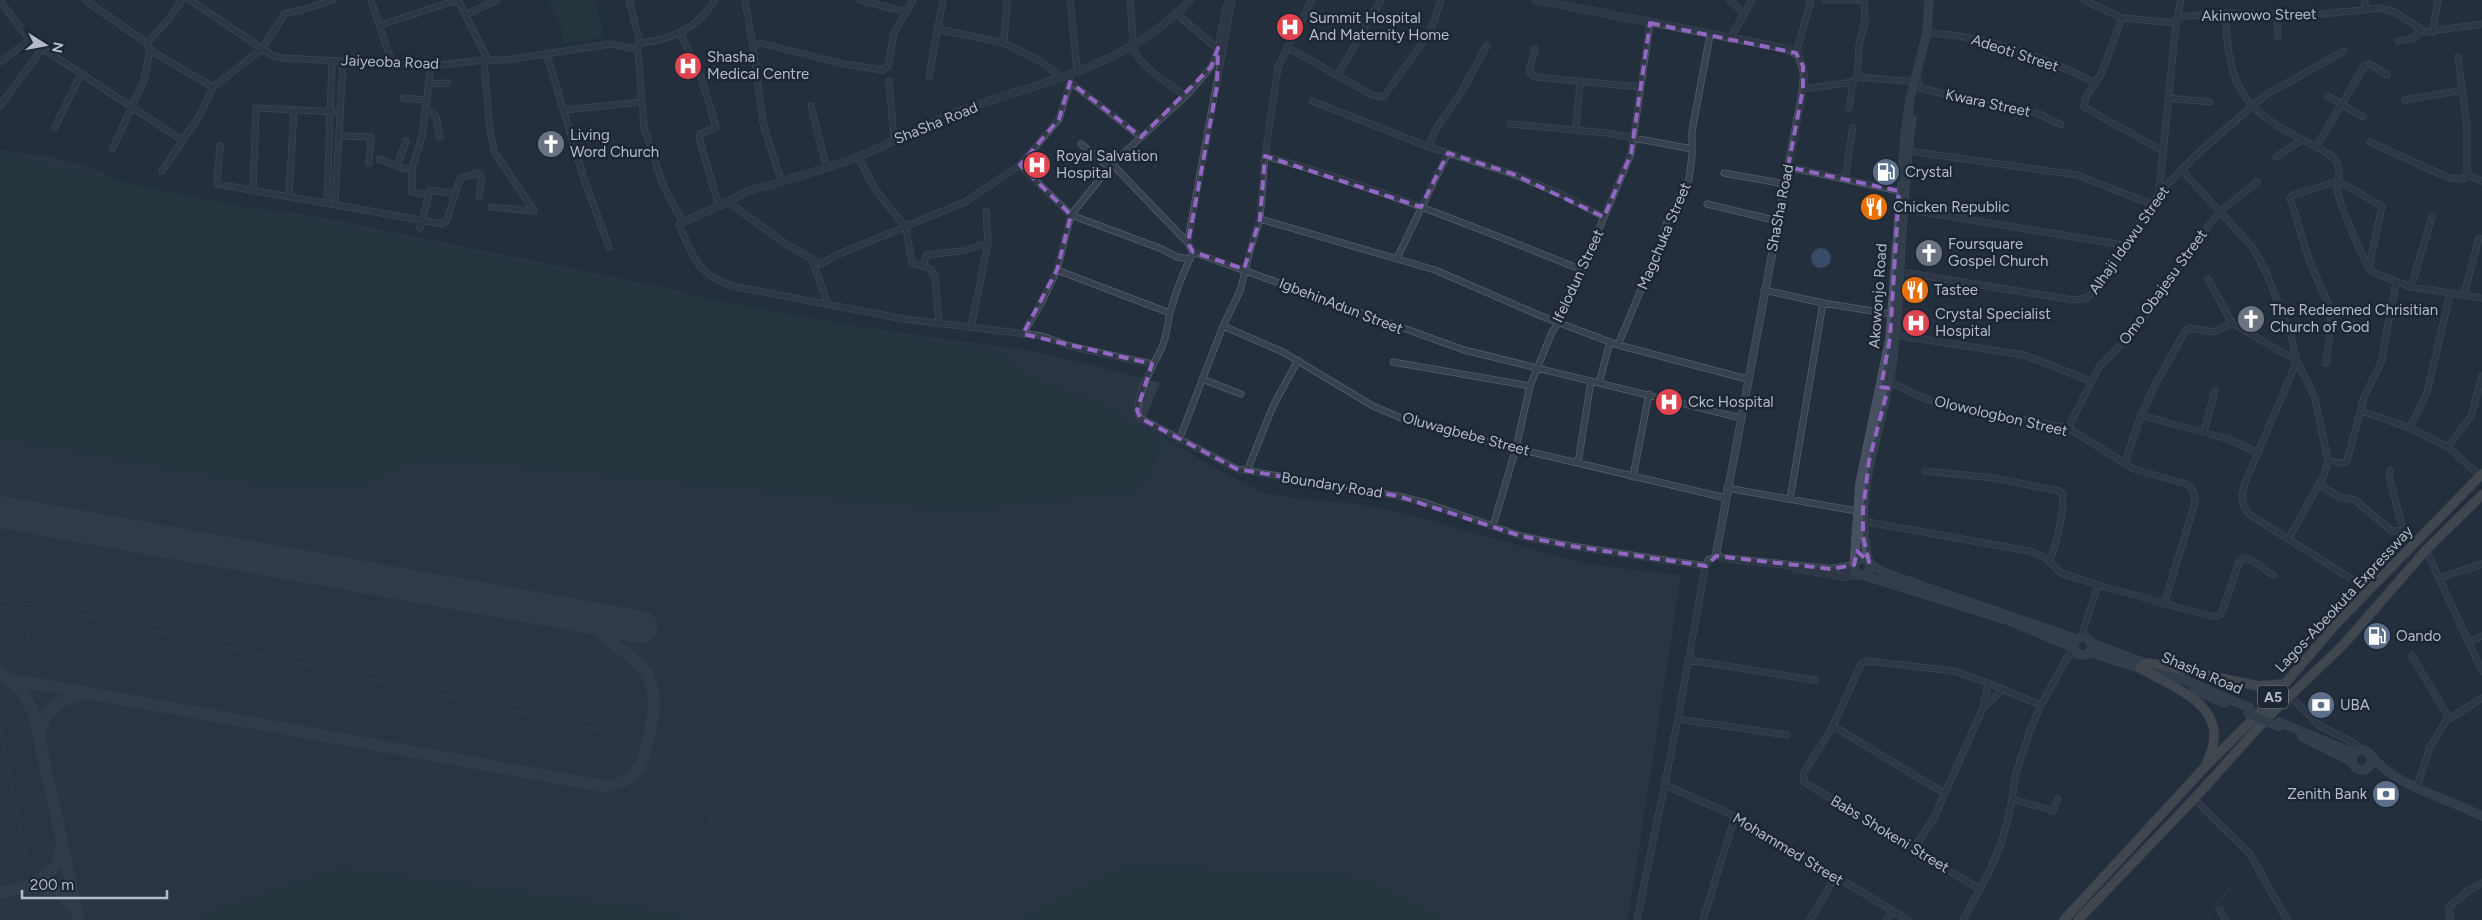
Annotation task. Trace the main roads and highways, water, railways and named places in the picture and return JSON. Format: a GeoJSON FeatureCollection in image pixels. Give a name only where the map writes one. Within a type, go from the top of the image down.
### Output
{"type":"FeatureCollection","features":[{"type":"Feature","properties":{"kind":"highway","name":"Lagos-Abeokuta Expressway"},"geometry":{"type":"LineString","coordinates":[[2064,920],[2204,768],[2265,707],[2282,684],[2369,590],[2481,475]]}},
{"type":"Feature","properties":{"kind":"highway","name":"Lagos-Abeokuta Expressway"},"geometry":{"type":"LineString","coordinates":[[2078,920],[2194,800],[2267,718],[2344,644],[2426,550],[2482,495]]}},
{"type":"Feature","properties":{"kind":"highway"},"geometry":{"type":"LineString","coordinates":[[2142,666],[2156,664],[2258,686],[2282,684]]}},
{"type":"Feature","properties":{"kind":"highway"},"geometry":{"type":"LineString","coordinates":[[2142,666],[2198,703],[2211,716],[2216,734],[2213,750],[2204,768]]}},
{"type":"Feature","properties":{"kind":"main road","name":"Akowonjo Road"},"geometry":{"type":"LineString","coordinates":[[1870,563],[1863,536],[1862,521],[1869,461],[1895,335],[1901,272],[1902,214],[1899,191],[1916,84],[1927,32],[1929,0]]}},
{"type":"Feature","properties":{"kind":"main road","name":"Akowonjo Road"},"geometry":{"type":"LineString","coordinates":[[1854,565],[1856,510],[1865,456],[1886,386],[1891,314],[1916,84],[1932,33],[1934,0]]}},
{"type":"Feature","properties":{"kind":"main road"},"geometry":{"type":"LineString","coordinates":[[1861,559],[1870,563],[1875,569],[1885,573],[2079,638],[2087,638],[2091,643],[2089,652],[2083,654],[2010,621],[1861,575],[1854,570],[1854,565],[1861,559]]}},
{"type":"Feature","properties":{"kind":"main road"},"geometry":{"type":"LineString","coordinates":[[1861,575],[1870,571],[1870,563]]}},
{"type":"Feature","properties":{"kind":"main road"},"geometry":{"type":"LineString","coordinates":[[2075,649],[2079,638]]}},
{"type":"Feature","properties":{"kind":"main road","name":"Shasha Road"},"geometry":{"type":"LineString","coordinates":[[2091,643],[2279,724],[2346,757],[2352,762]]}},
{"type":"Feature","properties":{"kind":"main road","name":"Shasha Road"},"geometry":{"type":"LineString","coordinates":[[2089,652],[2142,666]]}},
{"type":"Feature","properties":{"kind":"main road","name":"Shasha Road"},"geometry":{"type":"LineString","coordinates":[[2279,724],[2346,750],[2359,751]]}},
{"type":"Feature","properties":{"kind":"main road"},"geometry":{"type":"LineString","coordinates":[[2394,776],[2368,769],[2358,770],[2352,762],[2359,751],[2368,752],[2380,766],[2394,776],[2482,816]]}},
{"type":"Feature","properties":{"kind":"main road"},"geometry":{"type":"LineString","coordinates":[[2368,769],[2372,763],[2372,756]]}},
{"type":"Feature","properties":{"kind":"water"},"geometry":{"type":"Polygon","coordinates":[[[1821,248],[1828,251],[1831,258],[1828,265],[1821,268],[1814,265],[1811,258],[1814,251],[1821,248]]]}},
{"type":"Feature","properties":{"kind":"waterway"},"geometry":{"type":"LineString","coordinates":[[0,600],[37,605],[600,730]]}},
{"type":"Feature","properties":{"kind":"waterway"},"geometry":{"type":"LineString","coordinates":[[26,640],[37,605]]}},
{"type":"Feature","properties":{"kind":"waterway"},"geometry":{"type":"LineString","coordinates":[[0,726],[26,856]]}},
{"type":"Feature","properties":{"kind":"waterway"},"geometry":{"type":"LineString","coordinates":[[694,799],[705,810],[714,830],[738,856],[847,920]]}},
{"type":"Feature","properties":{"kind":"waterway"},"geometry":{"type":"LineString","coordinates":[[2206,920],[2243,870]]}},
{"type":"Feature","properties":{"kind":"waterway"},"geometry":{"type":"LineString","coordinates":[[44,915],[45,920]]}},
{"type":"Feature","properties":{"kind":"place","name":"Summit Hospital And Maternity Home"},"geometry":{"type":"Point","coordinates":[1290,27]}},
{"type":"Feature","properties":{"kind":"place","name":"Shasha Medical Centre"},"geometry":{"type":"Point","coordinates":[688,66]}},
{"type":"Feature","properties":{"kind":"place","name":"Living Word Church"},"geometry":{"type":"Point","coordinates":[551,144]}},
{"type":"Feature","properties":{"kind":"place","name":"Royal Salvation Hospital"},"geometry":{"type":"Point","coordinates":[1037,165]}},
{"type":"Feature","properties":{"kind":"place","name":"Crystal"},"geometry":{"type":"Point","coordinates":[1886,172]}},
{"type":"Feature","properties":{"kind":"place","name":"Chicken Republic"},"geometry":{"type":"Point","coordinates":[1874,207]}},
{"type":"Feature","properties":{"kind":"place","name":"Foursquare Gospel Church"},"geometry":{"type":"Point","coordinates":[1929,253]}},
{"type":"Feature","properties":{"kind":"place","name":"Tastee"},"geometry":{"type":"Point","coordinates":[1915,290]}},
{"type":"Feature","properties":{"kind":"place","name":"The Redeemed Chrisitian Church of God"},"geometry":{"type":"Point","coordinates":[2251,319]}},
{"type":"Feature","properties":{"kind":"place","name":"Crystal Specialist Hospital"},"geometry":{"type":"Point","coordinates":[1916,323]}},
{"type":"Feature","properties":{"kind":"place","name":"Ckc Hospital"},"geometry":{"type":"Point","coordinates":[1669,402]}},
{"type":"Feature","properties":{"kind":"place","name":"Oando"},"geometry":{"type":"Point","coordinates":[2377,636]}},
{"type":"Feature","properties":{"kind":"place","name":"UBA"},"geometry":{"type":"Point","coordinates":[2321,705]}},
{"type":"Feature","properties":{"kind":"place","name":"Zenith Bank"},"geometry":{"type":"Point","coordinates":[2386,794]}}]}
